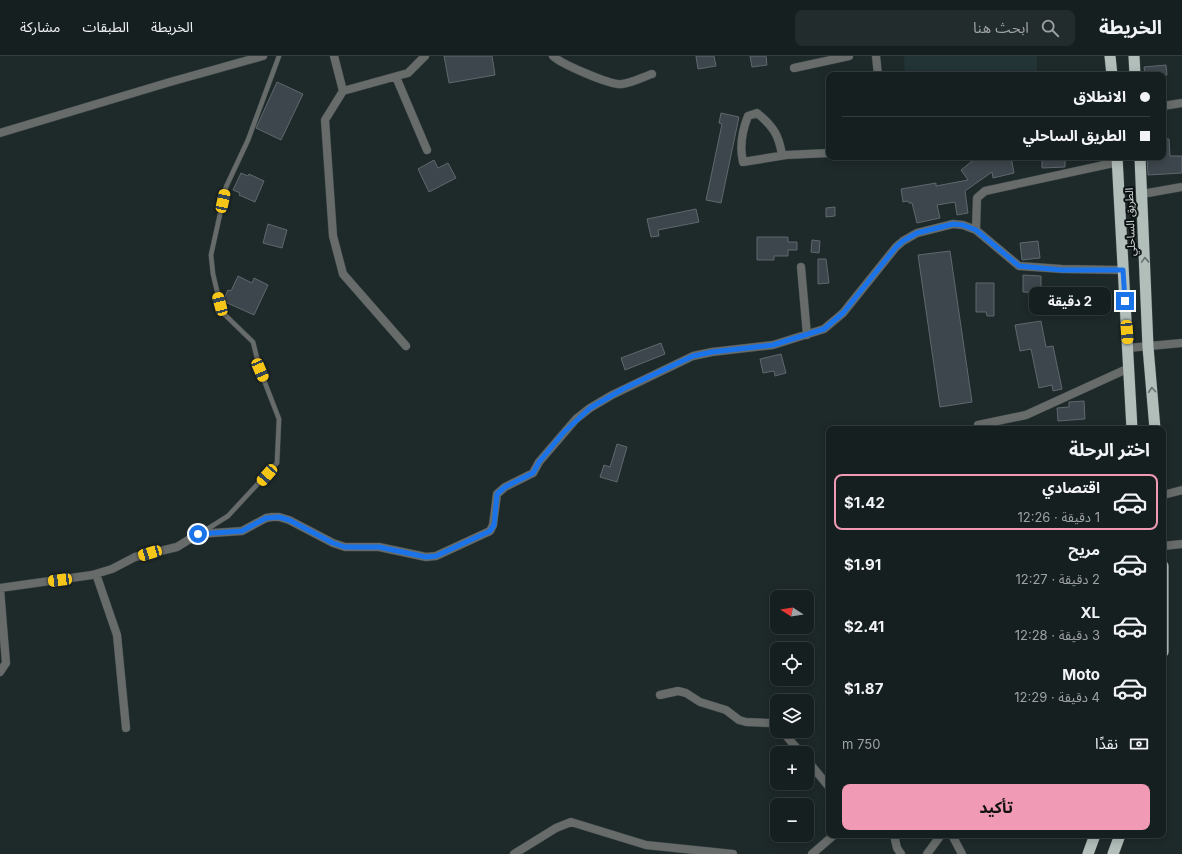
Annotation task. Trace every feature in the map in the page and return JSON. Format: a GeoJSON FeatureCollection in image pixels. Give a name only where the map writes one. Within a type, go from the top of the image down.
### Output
{"type":"FeatureCollection","features":[{"type":"Feature","properties":{"kind":"highway"},"geometry":{"type":"LineString","coordinates":[[1110,56],[1112,72]]}},
{"type":"Feature","properties":{"kind":"highway"},"geometry":{"type":"LineString","coordinates":[[1134,56],[1136,72]]}},
{"type":"Feature","properties":{"kind":"highway","name":"الطريق الساحلي"},"geometry":{"type":"LineString","coordinates":[[1117,160],[1132,426]]}},
{"type":"Feature","properties":{"kind":"highway","name":"الطريق الساحلي"},"geometry":{"type":"LineString","coordinates":[[1140,160],[1148,346],[1155,426]]}},
{"type":"Feature","properties":{"kind":"highway"},"geometry":{"type":"LineString","coordinates":[[1088,854],[1094,838]]}},
{"type":"Feature","properties":{"kind":"highway"},"geometry":{"type":"LineString","coordinates":[[1113,854],[1119,838]]}},
{"type":"Feature","properties":{"kind":"street"},"geometry":{"type":"LineString","coordinates":[[0,133],[170,82],[264,56]]}},
{"type":"Feature","properties":{"kind":"street"},"geometry":{"type":"LineString","coordinates":[[334,56],[343,91]]}},
{"type":"Feature","properties":{"kind":"street"},"geometry":{"type":"LineString","coordinates":[[406,346],[343,274],[333,236],[324,120],[343,91],[408,73],[425,56]]}},
{"type":"Feature","properties":{"kind":"street"},"geometry":{"type":"LineString","coordinates":[[553,56],[558,61],[583,72],[621,84],[652,74]]}},
{"type":"Feature","properties":{"kind":"street"},"geometry":{"type":"LineString","coordinates":[[794,68],[849,56]]}},
{"type":"Feature","properties":{"kind":"street"},"geometry":{"type":"LineString","coordinates":[[876,56],[878,72]]}},
{"type":"Feature","properties":{"kind":"street"},"geometry":{"type":"LineString","coordinates":[[396,76],[427,150]]}},
{"type":"Feature","properties":{"kind":"street"},"geometry":{"type":"LineString","coordinates":[[1166,106],[1182,103]]}},
{"type":"Feature","properties":{"kind":"street"},"geometry":{"type":"LineString","coordinates":[[786,155],[782,155],[779,139],[768,122],[757,113],[748,116],[742,131],[740,151],[743,162],[786,155],[826,153]]}},
{"type":"Feature","properties":{"kind":"street"},"geometry":{"type":"LineString","coordinates":[[976,230],[978,198],[985,191],[1117,160]]}},
{"type":"Feature","properties":{"kind":"street"},"geometry":{"type":"LineString","coordinates":[[1142,194],[1182,187]]}},
{"type":"Feature","properties":{"kind":"street"},"geometry":{"type":"LineString","coordinates":[[0,672],[6,663],[0,588],[96,574],[112,569],[135,557],[176,547],[198,534],[242,531],[266,518],[279,517],[289,520],[333,543],[345,547],[379,547],[426,557],[436,556],[490,531],[494,525],[497,494],[505,487],[533,473],[539,462],[576,420],[590,408],[606,398],[693,356],[712,352],[773,345],[824,329],[834,322],[896,247],[910,236],[953,224],[963,225],[976,230],[1013,263],[1025,267],[1123,270]]}},
{"type":"Feature","properties":{"kind":"street"},"geometry":{"type":"LineString","coordinates":[[801,267],[807,335]]}},
{"type":"Feature","properties":{"kind":"street"},"geometry":{"type":"LineString","coordinates":[[1128,348],[1182,343]]}},
{"type":"Feature","properties":{"kind":"street"},"geometry":{"type":"LineString","coordinates":[[978,425],[1026,415],[1129,368]]}},
{"type":"Feature","properties":{"kind":"street"},"geometry":{"type":"LineString","coordinates":[[1166,494],[1182,490]]}},
{"type":"Feature","properties":{"kind":"street"},"geometry":{"type":"LineString","coordinates":[[1166,546],[1182,544]]}},
{"type":"Feature","properties":{"kind":"street"},"geometry":{"type":"LineString","coordinates":[[96,574],[116,636],[126,728]]}},
{"type":"Feature","properties":{"kind":"street"},"geometry":{"type":"LineString","coordinates":[[660,695],[678,691],[686,693],[700,702],[726,710],[740,720],[746,722],[770,723]]}},
{"type":"Feature","properties":{"kind":"street"},"geometry":{"type":"LineString","coordinates":[[788,738],[795,746]]}},
{"type":"Feature","properties":{"kind":"street"},"geometry":{"type":"LineString","coordinates":[[814,768],[826,782]]}},
{"type":"Feature","properties":{"kind":"street"},"geometry":{"type":"LineString","coordinates":[[514,854],[556,828],[572,822],[646,845],[732,854]]}},
{"type":"Feature","properties":{"kind":"street"},"geometry":{"type":"LineString","coordinates":[[812,854],[831,838]]}},
{"type":"Feature","properties":{"kind":"street"},"geometry":{"type":"LineString","coordinates":[[895,838],[897,848],[901,854]]}},
{"type":"Feature","properties":{"kind":"street"},"geometry":{"type":"LineString","coordinates":[[927,854],[939,838]]}},
{"type":"Feature","properties":{"kind":"street"},"geometry":{"type":"LineString","coordinates":[[954,838],[962,854]]}},
{"type":"Feature","properties":{"kind":"lane"},"geometry":{"type":"LineString","coordinates":[[198,534],[228,516],[277,463],[279,418],[260,370],[253,342],[249,336],[222,312],[213,274],[211,255],[226,187],[248,140],[279,56]]}},
{"type":"Feature","properties":{"kind":"shaded area"},"geometry":{"type":"Polygon","coordinates":[[[904,56],[1037,56],[1037,72],[905,72],[904,56]]]}},
{"type":"Feature","properties":{"kind":"building"},"geometry":{"type":"Polygon","coordinates":[[[444,56],[492,56],[495,75],[449,83],[444,56]]]}},
{"type":"Feature","properties":{"kind":"building"},"geometry":{"type":"Polygon","coordinates":[[[696,56],[714,56],[716,66],[698,69],[696,56]]]}},
{"type":"Feature","properties":{"kind":"building"},"geometry":{"type":"Polygon","coordinates":[[[750,56],[766,56],[767,65],[752,67],[750,56]]]}},
{"type":"Feature","properties":{"kind":"building"},"geometry":{"type":"Polygon","coordinates":[[[1166,65],[1167,75],[1166,72],[1145,72],[1144,67],[1166,65]]]}},
{"type":"Feature","properties":{"kind":"building"},"geometry":{"type":"Polygon","coordinates":[[[277,82],[303,94],[281,140],[256,128],[277,82]]]}},
{"type":"Feature","properties":{"kind":"building"},"geometry":{"type":"Polygon","coordinates":[[[721,113],[739,117],[721,203],[706,200],[722,124],[719,123],[721,113]]]}},
{"type":"Feature","properties":{"kind":"building"},"geometry":{"type":"Polygon","coordinates":[[[1166,139],[1169,139],[1170,156],[1182,156],[1182,173],[1148,175],[1147,160],[1166,160],[1166,139]]]}},
{"type":"Feature","properties":{"kind":"building"},"geometry":{"type":"Polygon","coordinates":[[[434,160],[438,168],[448,163],[456,178],[429,192],[418,169],[434,160]]]}},
{"type":"Feature","properties":{"kind":"building"},"geometry":{"type":"Polygon","coordinates":[[[974,160],[1012,160],[1014,173],[993,178],[992,172],[965,191],[968,213],[957,215],[955,202],[937,205],[940,218],[917,223],[912,203],[909,203],[908,201],[903,202],[901,189],[936,183],[936,186],[968,180],[961,170],[974,160]]]}},
{"type":"Feature","properties":{"kind":"building"},"geometry":{"type":"Polygon","coordinates":[[[1042,160],[1065,160],[1065,167],[1042,168],[1042,160]]]}},
{"type":"Feature","properties":{"kind":"building"},"geometry":{"type":"Polygon","coordinates":[[[241,173],[248,176],[249,174],[264,181],[255,202],[239,195],[240,193],[233,190],[241,173]]]}},
{"type":"Feature","properties":{"kind":"building"},"geometry":{"type":"Polygon","coordinates":[[[835,207],[835,216],[826,217],[826,208],[835,207]]]}},
{"type":"Feature","properties":{"kind":"building"},"geometry":{"type":"Polygon","coordinates":[[[696,209],[699,222],[658,230],[659,236],[651,237],[647,219],[696,209]]]}},
{"type":"Feature","properties":{"kind":"building"},"geometry":{"type":"Polygon","coordinates":[[[268,224],[287,230],[282,248],[263,243],[268,224]]]}},
{"type":"Feature","properties":{"kind":"building"},"geometry":{"type":"Polygon","coordinates":[[[757,237],[788,237],[788,242],[797,242],[797,250],[788,250],[788,256],[774,256],[774,260],[757,260],[757,237]]]}},
{"type":"Feature","properties":{"kind":"building"},"geometry":{"type":"Polygon","coordinates":[[[812,240],[820,241],[819,253],[811,252],[812,240]]]}},
{"type":"Feature","properties":{"kind":"building"},"geometry":{"type":"Polygon","coordinates":[[[1038,241],[1040,258],[1022,260],[1020,243],[1038,241]]]}},
{"type":"Feature","properties":{"kind":"building"},"geometry":{"type":"Polygon","coordinates":[[[950,251],[972,402],[940,407],[918,255],[950,251]]]}},
{"type":"Feature","properties":{"kind":"building"},"geometry":{"type":"Polygon","coordinates":[[[818,259],[826,259],[829,283],[818,284],[818,259]]]}},
{"type":"Feature","properties":{"kind":"building"},"geometry":{"type":"Polygon","coordinates":[[[1023,275],[1041,276],[1041,293],[1023,292],[1023,275]]]}},
{"type":"Feature","properties":{"kind":"building"},"geometry":{"type":"Polygon","coordinates":[[[238,276],[252,283],[254,278],[268,285],[254,315],[223,301],[228,290],[231,291],[238,276]]]}},
{"type":"Feature","properties":{"kind":"building"},"geometry":{"type":"Polygon","coordinates":[[[976,283],[994,283],[994,316],[987,316],[986,312],[976,312],[976,283]]]}},
{"type":"Feature","properties":{"kind":"building"},"geometry":{"type":"Polygon","coordinates":[[[1041,321],[1046,347],[1053,346],[1062,389],[1053,391],[1052,385],[1039,388],[1031,349],[1020,351],[1015,325],[1041,321]]]}},
{"type":"Feature","properties":{"kind":"building"},"geometry":{"type":"Polygon","coordinates":[[[661,343],[665,354],[625,370],[621,358],[661,343]]]}},
{"type":"Feature","properties":{"kind":"building"},"geometry":{"type":"Polygon","coordinates":[[[781,354],[786,373],[775,376],[774,371],[763,373],[760,359],[781,354]]]}},
{"type":"Feature","properties":{"kind":"building"},"geometry":{"type":"Polygon","coordinates":[[[1084,401],[1085,419],[1058,421],[1057,408],[1069,407],[1069,402],[1084,401]]]}},
{"type":"Feature","properties":{"kind":"building"},"geometry":{"type":"Polygon","coordinates":[[[617,444],[627,447],[617,482],[600,477],[604,465],[610,467],[617,444]]]}},
{"type":"Feature","properties":{"kind":"route"},"geometry":{"type":"LineString","coordinates":[[198,534],[242,531],[252,527],[266,518],[279,517],[289,520],[312,533],[345,547],[379,547],[426,557],[436,556],[469,539],[490,531],[494,525],[497,494],[505,487],[533,473],[539,462],[564,432],[590,408],[623,389],[693,356],[712,352],[773,345],[824,329],[843,313],[896,247],[910,236],[917,233],[953,224],[969,226],[976,230],[1013,263],[1019,266],[1062,270],[1123,270],[1125,301]]}}]}
